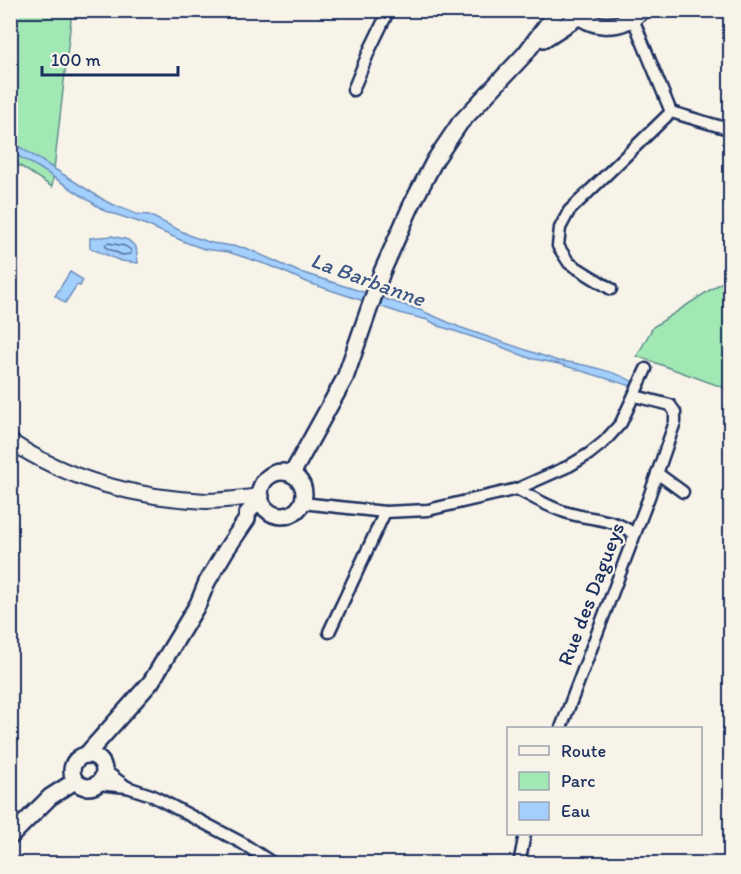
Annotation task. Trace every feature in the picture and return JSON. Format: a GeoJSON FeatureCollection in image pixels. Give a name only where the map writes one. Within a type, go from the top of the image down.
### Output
{"type":"FeatureCollection","features":[{"type":"Feature","properties":{"kind":"main road"},"geometry":{"type":"LineString","coordinates":[[292,474],[345,378],[382,272],[412,204],[435,160],[460,123],[525,54],[558,10]]}},
{"type":"Feature","properties":{"kind":"main road"},"geometry":{"type":"LineString","coordinates":[[525,54],[575,14],[591,24],[606,26],[620,25],[638,15]]}},
{"type":"Feature","properties":{"kind":"main road"},"geometry":{"type":"LineString","coordinates":[[112,728],[101,772],[86,787],[75,781],[72,776],[72,764],[76,759],[87,754],[152,682],[198,604],[207,582],[261,496],[263,483],[279,472],[292,474],[303,486],[304,491],[302,503],[298,509],[286,515],[269,511],[264,506],[261,496]]}},
{"type":"Feature","properties":{"kind":"main road"},"geometry":{"type":"LineString","coordinates":[[247,517],[269,511]]}},
{"type":"Feature","properties":{"kind":"main road"},"geometry":{"type":"LineString","coordinates":[[87,754],[98,758],[101,772]]}},
{"type":"Feature","properties":{"kind":"main road"},"geometry":{"type":"LineString","coordinates":[[10,837],[50,797],[75,781]]}},
{"type":"Feature","properties":{"kind":"street"},"geometry":{"type":"LineString","coordinates":[[353,90],[389,10]]}},
{"type":"Feature","properties":{"kind":"street"},"geometry":{"type":"LineString","coordinates":[[638,15],[671,112]]}},
{"type":"Feature","properties":{"kind":"street"},"geometry":{"type":"LineString","coordinates":[[671,112],[726,128]]}},
{"type":"Feature","properties":{"kind":"street"},"geometry":{"type":"LineString","coordinates":[[611,289],[569,263],[558,246],[560,228],[569,211],[671,112]]}},
{"type":"Feature","properties":{"kind":"street"},"geometry":{"type":"LineString","coordinates":[[302,503],[385,512],[428,510],[517,489],[569,466],[589,454],[621,423],[646,369]]}},
{"type":"Feature","properties":{"kind":"street","name":"Rue des Dagueys"},"geometry":{"type":"LineString","coordinates":[[562,727],[675,422],[675,412],[670,405],[635,396]]}},
{"type":"Feature","properties":{"kind":"street"},"geometry":{"type":"LineString","coordinates":[[10,441],[28,453],[80,478],[156,496],[206,501],[261,496]]}},
{"type":"Feature","properties":{"kind":"street"},"geometry":{"type":"LineString","coordinates":[[657,473],[683,492]]}},
{"type":"Feature","properties":{"kind":"street"},"geometry":{"type":"LineString","coordinates":[[517,489],[569,513],[625,526],[634,534]]}},
{"type":"Feature","properties":{"kind":"street"},"geometry":{"type":"LineString","coordinates":[[238,499],[247,517]]}},
{"type":"Feature","properties":{"kind":"street"},"geometry":{"type":"LineString","coordinates":[[329,632],[385,512]]}},
{"type":"Feature","properties":{"kind":"street"},"geometry":{"type":"LineString","coordinates":[[101,772],[126,787],[163,801],[242,843],[274,864]]}},
{"type":"Feature","properties":{"kind":"street"},"geometry":{"type":"LineString","coordinates":[[519,864],[525,835]]}},
{"type":"Feature","properties":{"kind":"green space"},"geometry":{"type":"Polygon","coordinates":[[[10,11],[72,11],[52,187],[11,160],[10,11]]]}},
{"type":"Feature","properties":{"kind":"green space"},"geometry":{"type":"Polygon","coordinates":[[[730,277],[730,390],[637,356],[653,327],[730,277]]]}},
{"type":"Feature","properties":{"kind":"water"},"geometry":{"type":"Polygon","coordinates":[[[10,141],[107,202],[136,214],[149,215],[191,236],[212,243],[246,248],[297,271],[420,310],[459,327],[558,361],[612,372],[636,385],[634,387],[559,364],[529,358],[428,320],[309,283],[271,266],[228,252],[204,249],[142,223],[105,211],[11,152],[10,141]]]}},
{"type":"Feature","properties":{"kind":"water"},"geometry":{"type":"Polygon","coordinates":[[[112,236],[128,240],[136,247],[138,263],[121,261],[90,248],[90,238],[112,236]]]}},
{"type":"Feature","properties":{"kind":"water"},"geometry":{"type":"Polygon","coordinates":[[[70,272],[83,280],[65,303],[55,296],[70,272]]]}},
{"type":"Feature","properties":{"kind":"water label","name":"La Barbanne"},"geometry":{"type":"Point","coordinates":[368,279]}}]}
